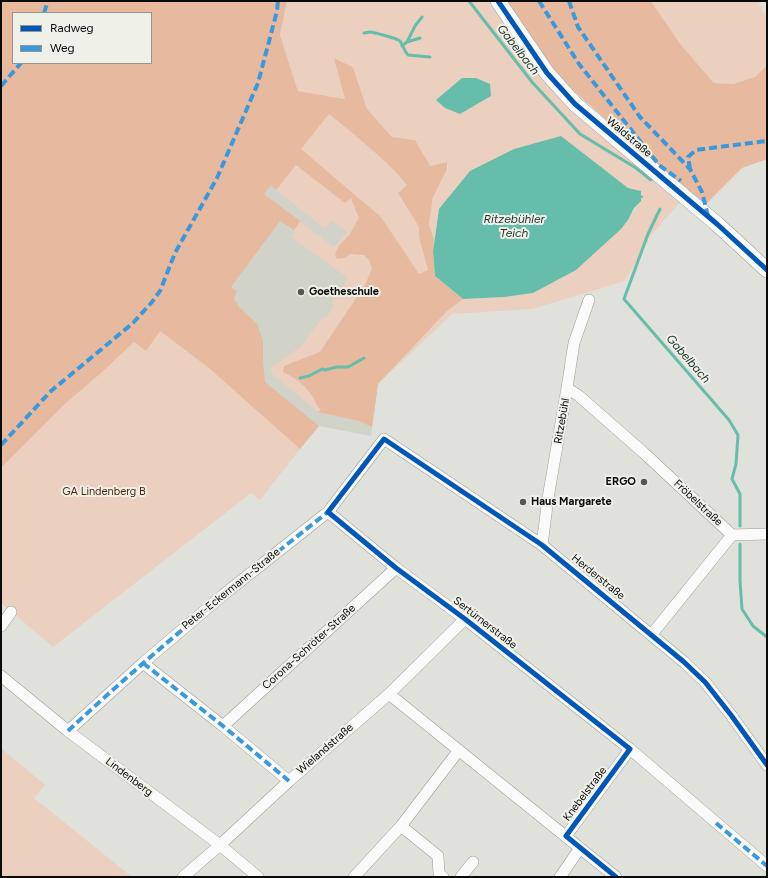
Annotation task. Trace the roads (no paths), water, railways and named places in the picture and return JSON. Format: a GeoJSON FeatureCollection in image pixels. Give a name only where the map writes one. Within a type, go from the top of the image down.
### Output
{"type":"FeatureCollection","features":[{"type":"Feature","properties":{"kind":"street","name":"Waldstraße"},"geometry":{"type":"LineString","coordinates":[[498,1],[547,73],[575,104],[717,224],[767,270]]}},
{"type":"Feature","properties":{"kind":"street","name":"Ritzebühl"},"geometry":{"type":"LineString","coordinates":[[542,545],[548,498],[574,344],[589,300]]}},
{"type":"Feature","properties":{"kind":"street","name":"Fröbelstraße"},"geometry":{"type":"LineString","coordinates":[[567,388],[579,396],[644,453],[732,535],[652,634]]}},
{"type":"Feature","properties":{"kind":"street","name":"Herderstraße"},"geometry":{"type":"LineString","coordinates":[[384,439],[542,545],[652,634],[705,682],[767,765]]}},
{"type":"Feature","properties":{"kind":"street","name":"Peter-Eckermann-Straße"},"geometry":{"type":"LineString","coordinates":[[68,731],[143,663],[223,595],[328,512],[384,439]]}},
{"type":"Feature","properties":{"kind":"street","name":"Sertürnerstraße"},"geometry":{"type":"LineString","coordinates":[[328,512],[396,568],[465,619],[630,749],[767,866]]}},
{"type":"Feature","properties":{"kind":"street"},"geometry":{"type":"LineString","coordinates":[[732,535],[767,534]]}},
{"type":"Feature","properties":{"kind":"street","name":"Corona-Schröter-Straße"},"geometry":{"type":"LineString","coordinates":[[223,726],[396,568]]}},
{"type":"Feature","properties":{"kind":"street"},"geometry":{"type":"LineString","coordinates":[[1,626],[11,612]]}},
{"type":"Feature","properties":{"kind":"street","name":"Wielandstraße"},"geometry":{"type":"LineString","coordinates":[[183,877],[220,845],[288,781],[389,694],[465,619]]}},
{"type":"Feature","properties":{"kind":"street"},"geometry":{"type":"LineString","coordinates":[[143,663],[223,726],[288,781]]}},
{"type":"Feature","properties":{"kind":"street","name":"Lindenberg"},"geometry":{"type":"LineString","coordinates":[[1,676],[68,731],[220,845],[258,877]]}},
{"type":"Feature","properties":{"kind":"street","name":"Knebelstraße"},"geometry":{"type":"LineString","coordinates":[[389,694],[616,877]]}},
{"type":"Feature","properties":{"kind":"street","name":"Knebelstraße"},"geometry":{"type":"LineString","coordinates":[[566,836],[630,749]]}},
{"type":"Feature","properties":{"kind":"street"},"geometry":{"type":"LineString","coordinates":[[354,877],[401,826],[459,750]]}},
{"type":"Feature","properties":{"kind":"street"},"geometry":{"type":"LineString","coordinates":[[401,826],[438,856],[440,874],[443,877]]}},
{"type":"Feature","properties":{"kind":"street"},"geometry":{"type":"LineString","coordinates":[[560,877],[580,848]]}},
{"type":"Feature","properties":{"kind":"street"},"geometry":{"type":"LineString","coordinates":[[461,877],[473,862]]}},
{"type":"Feature","properties":{"kind":"water"},"geometry":{"type":"Polygon","coordinates":[[[462,78],[476,78],[490,84],[491,96],[460,114],[445,108],[436,100],[462,78]]]}},
{"type":"Feature","properties":{"kind":"water","name":"Ritzebühler Teich"},"geometry":{"type":"Polygon","coordinates":[[[561,136],[628,188],[641,191],[641,195],[644,197],[641,198],[641,201],[634,208],[628,220],[621,229],[576,270],[533,293],[504,297],[463,299],[435,276],[433,251],[439,209],[470,171],[514,149],[561,136]]]}},
{"type":"Feature","properties":{"kind":"waterway","name":"Gabelbach"},"geometry":{"type":"LineString","coordinates":[[469,1],[532,82],[580,134],[636,168],[651,180]]}},
{"type":"Feature","properties":{"kind":"waterway"},"geometry":{"type":"LineString","coordinates":[[402,46],[407,42],[415,26],[422,17]]}},
{"type":"Feature","properties":{"kind":"waterway"},"geometry":{"type":"LineString","coordinates":[[364,33],[372,32],[398,40],[408,55],[430,57]]}},
{"type":"Feature","properties":{"kind":"waterway"},"geometry":{"type":"LineString","coordinates":[[407,42],[420,38]]}},
{"type":"Feature","properties":{"kind":"waterway","name":"Gabelbach"},"geometry":{"type":"LineString","coordinates":[[660,209],[648,234],[624,299],[729,420],[738,435],[736,464],[732,479],[740,494],[740,526]]}},
{"type":"Feature","properties":{"kind":"waterway"},"geometry":{"type":"LineString","coordinates":[[300,378],[309,376],[322,369],[325,370],[337,367],[348,367],[364,358]]}},
{"type":"Feature","properties":{"kind":"waterway","name":"Gabelbach"},"geometry":{"type":"LineString","coordinates":[[740,544],[742,609],[753,626],[767,637]]}},
{"type":"Feature","properties":{"kind":"place","name":"Goetheschule"},"geometry":{"type":"Point","coordinates":[301,292]}},
{"type":"Feature","properties":{"kind":"place","name":"ERGO"},"geometry":{"type":"Point","coordinates":[644,482]}},
{"type":"Feature","properties":{"kind":"place","name":"Haus Margarete"},"geometry":{"type":"Point","coordinates":[523,502]}},
{"type":"Feature","properties":{"kind":"park label","name":"GA Lindenberg B"},"geometry":{"type":"Point","coordinates":[104,492]}}]}
